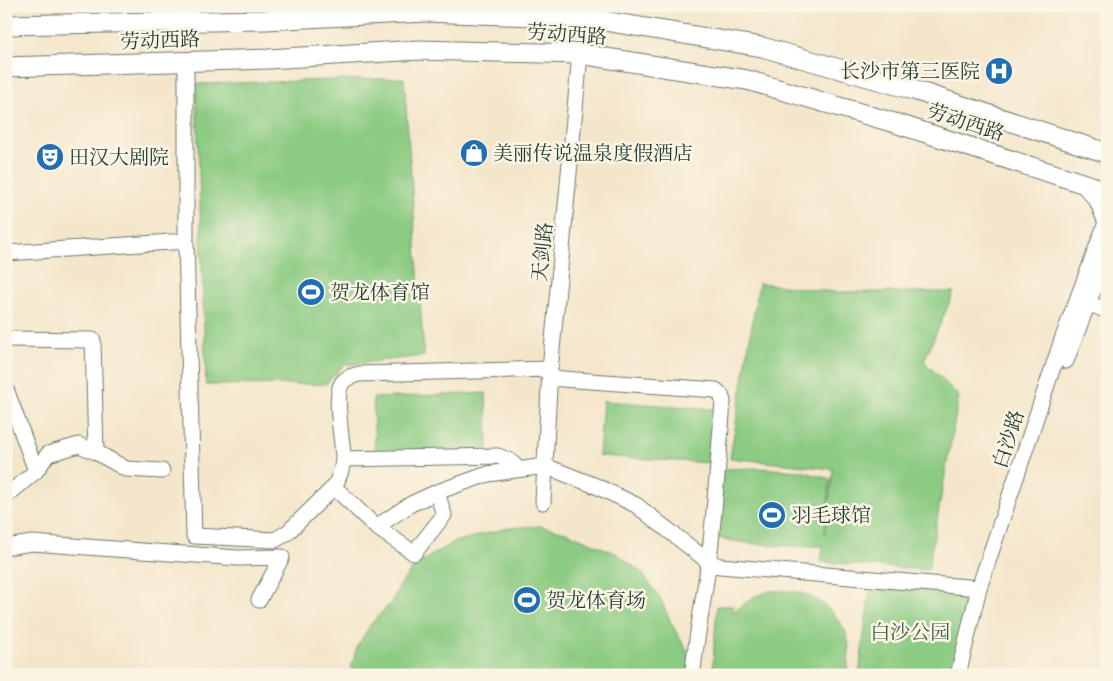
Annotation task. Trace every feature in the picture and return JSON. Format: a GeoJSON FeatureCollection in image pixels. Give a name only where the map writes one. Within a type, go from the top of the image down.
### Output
{"type":"FeatureCollection","features":[{"type":"Feature","properties":{"kind":"main road","name":"劳动西路"},"geometry":{"type":"LineString","coordinates":[[6,25],[186,14],[587,12],[762,47],[914,90],[1103,149]]}},
{"type":"Feature","properties":{"kind":"main road","name":"劳动西路"},"geometry":{"type":"LineString","coordinates":[[6,67],[268,60],[419,50],[580,54],[747,80],[898,124],[1107,192]]}},
{"type":"Feature","properties":{"kind":"street","name":"天剑路"},"geometry":{"type":"LineString","coordinates":[[543,502],[550,374],[580,54],[587,12]]}},
{"type":"Feature","properties":{"kind":"street"},"geometry":{"type":"LineString","coordinates":[[186,62],[186,241],[194,536],[275,540],[288,532],[334,487],[340,475],[343,459],[339,393],[341,384],[348,378],[359,374],[550,374],[716,390],[721,395],[722,400],[718,470],[709,562],[693,670]]}},
{"type":"Feature","properties":{"kind":"street"},"geometry":{"type":"LineString","coordinates":[[1082,184],[1097,201],[1106,222]]}},
{"type":"Feature","properties":{"kind":"street","name":"白沙路"},"geometry":{"type":"LineString","coordinates":[[958,675],[979,588],[1063,338],[1106,222]]}},
{"type":"Feature","properties":{"kind":"street"},"geometry":{"type":"LineString","coordinates":[[6,253],[186,241]]}},
{"type":"Feature","properties":{"kind":"street","name":"白沙路"},"geometry":{"type":"LineString","coordinates":[[967,675],[987,590],[1072,343],[1107,259]]}},
{"type":"Feature","properties":{"kind":"street"},"geometry":{"type":"LineString","coordinates":[[1088,303],[1107,311]]}},
{"type":"Feature","properties":{"kind":"street"},"geometry":{"type":"LineString","coordinates":[[6,339],[93,340],[96,452]]}},
{"type":"Feature","properties":{"kind":"street"},"geometry":{"type":"LineString","coordinates":[[6,389],[36,471]]}},
{"type":"Feature","properties":{"kind":"street"},"geometry":{"type":"LineString","coordinates":[[6,496],[36,471],[48,454],[79,445],[126,469],[162,471]]}},
{"type":"Feature","properties":{"kind":"street"},"geometry":{"type":"LineString","coordinates":[[343,459],[498,456],[510,461],[519,470]]}},
{"type":"Feature","properties":{"kind":"street"},"geometry":{"type":"LineString","coordinates":[[376,527],[411,504],[437,492],[488,474],[545,466],[596,486],[636,505],[709,562],[720,566],[979,588]]}},
{"type":"Feature","properties":{"kind":"street"},"geometry":{"type":"LineString","coordinates":[[334,487],[376,527],[414,553],[444,515],[437,492]]}},
{"type":"Feature","properties":{"kind":"street"},"geometry":{"type":"LineString","coordinates":[[6,547],[32,542],[238,558],[282,557],[259,600]]}},
{"type":"Feature","properties":{"kind":"green space","name":"贺龙体育馆"},"geometry":{"type":"Polygon","coordinates":[[[404,78],[424,356],[344,365],[326,384],[206,385],[196,84],[404,78]]]}},
{"type":"Feature","properties":{"kind":"green space"},"geometry":{"type":"Polygon","coordinates":[[[759,283],[834,292],[954,292],[924,361],[959,396],[928,570],[821,562],[823,546],[770,545],[717,538],[723,469],[757,468],[801,471],[830,479],[825,533],[833,469],[730,458],[759,283]]]}},
{"type":"Feature","properties":{"kind":"green space"},"geometry":{"type":"Polygon","coordinates":[[[486,393],[488,448],[375,452],[373,398],[486,393]]]}},
{"type":"Feature","properties":{"kind":"green space"},"geometry":{"type":"Polygon","coordinates":[[[603,401],[716,409],[712,463],[599,456],[603,401]]]}},
{"type":"Feature","properties":{"kind":"green space","name":"贺龙体育场"},"geometry":{"type":"Polygon","coordinates":[[[540,526],[566,532],[617,554],[642,573],[660,598],[671,623],[686,649],[695,675],[349,675],[357,647],[371,624],[391,603],[400,585],[412,569],[454,542],[508,528],[540,526]]]}},
{"type":"Feature","properties":{"kind":"green space","name":"白沙公园"},"geometry":{"type":"Polygon","coordinates":[[[870,586],[971,593],[952,675],[859,675],[870,586]]]}},
{"type":"Feature","properties":{"kind":"green space"},"geometry":{"type":"Polygon","coordinates":[[[770,591],[792,591],[805,594],[824,605],[834,615],[848,638],[847,675],[712,675],[717,606],[733,606],[733,612],[755,596],[770,591]]]}},
{"type":"Feature","properties":{"kind":"place","name":"长沙市第三医院"},"geometry":{"type":"Point","coordinates":[999,71]}},
{"type":"Feature","properties":{"kind":"place","name":"美丽传说温泉度假酒店"},"geometry":{"type":"Point","coordinates":[474,153]}},
{"type":"Feature","properties":{"kind":"place","name":"田汉大剧院"},"geometry":{"type":"Point","coordinates":[50,157]}},
{"type":"Feature","properties":{"kind":"place","name":"贺龙体育馆"},"geometry":{"type":"Point","coordinates":[311,292]}},
{"type":"Feature","properties":{"kind":"place","name":"羽毛球馆"},"geometry":{"type":"Point","coordinates":[772,515]}},
{"type":"Feature","properties":{"kind":"place","name":"贺龙体育场"},"geometry":{"type":"Point","coordinates":[527,600]}}]}
